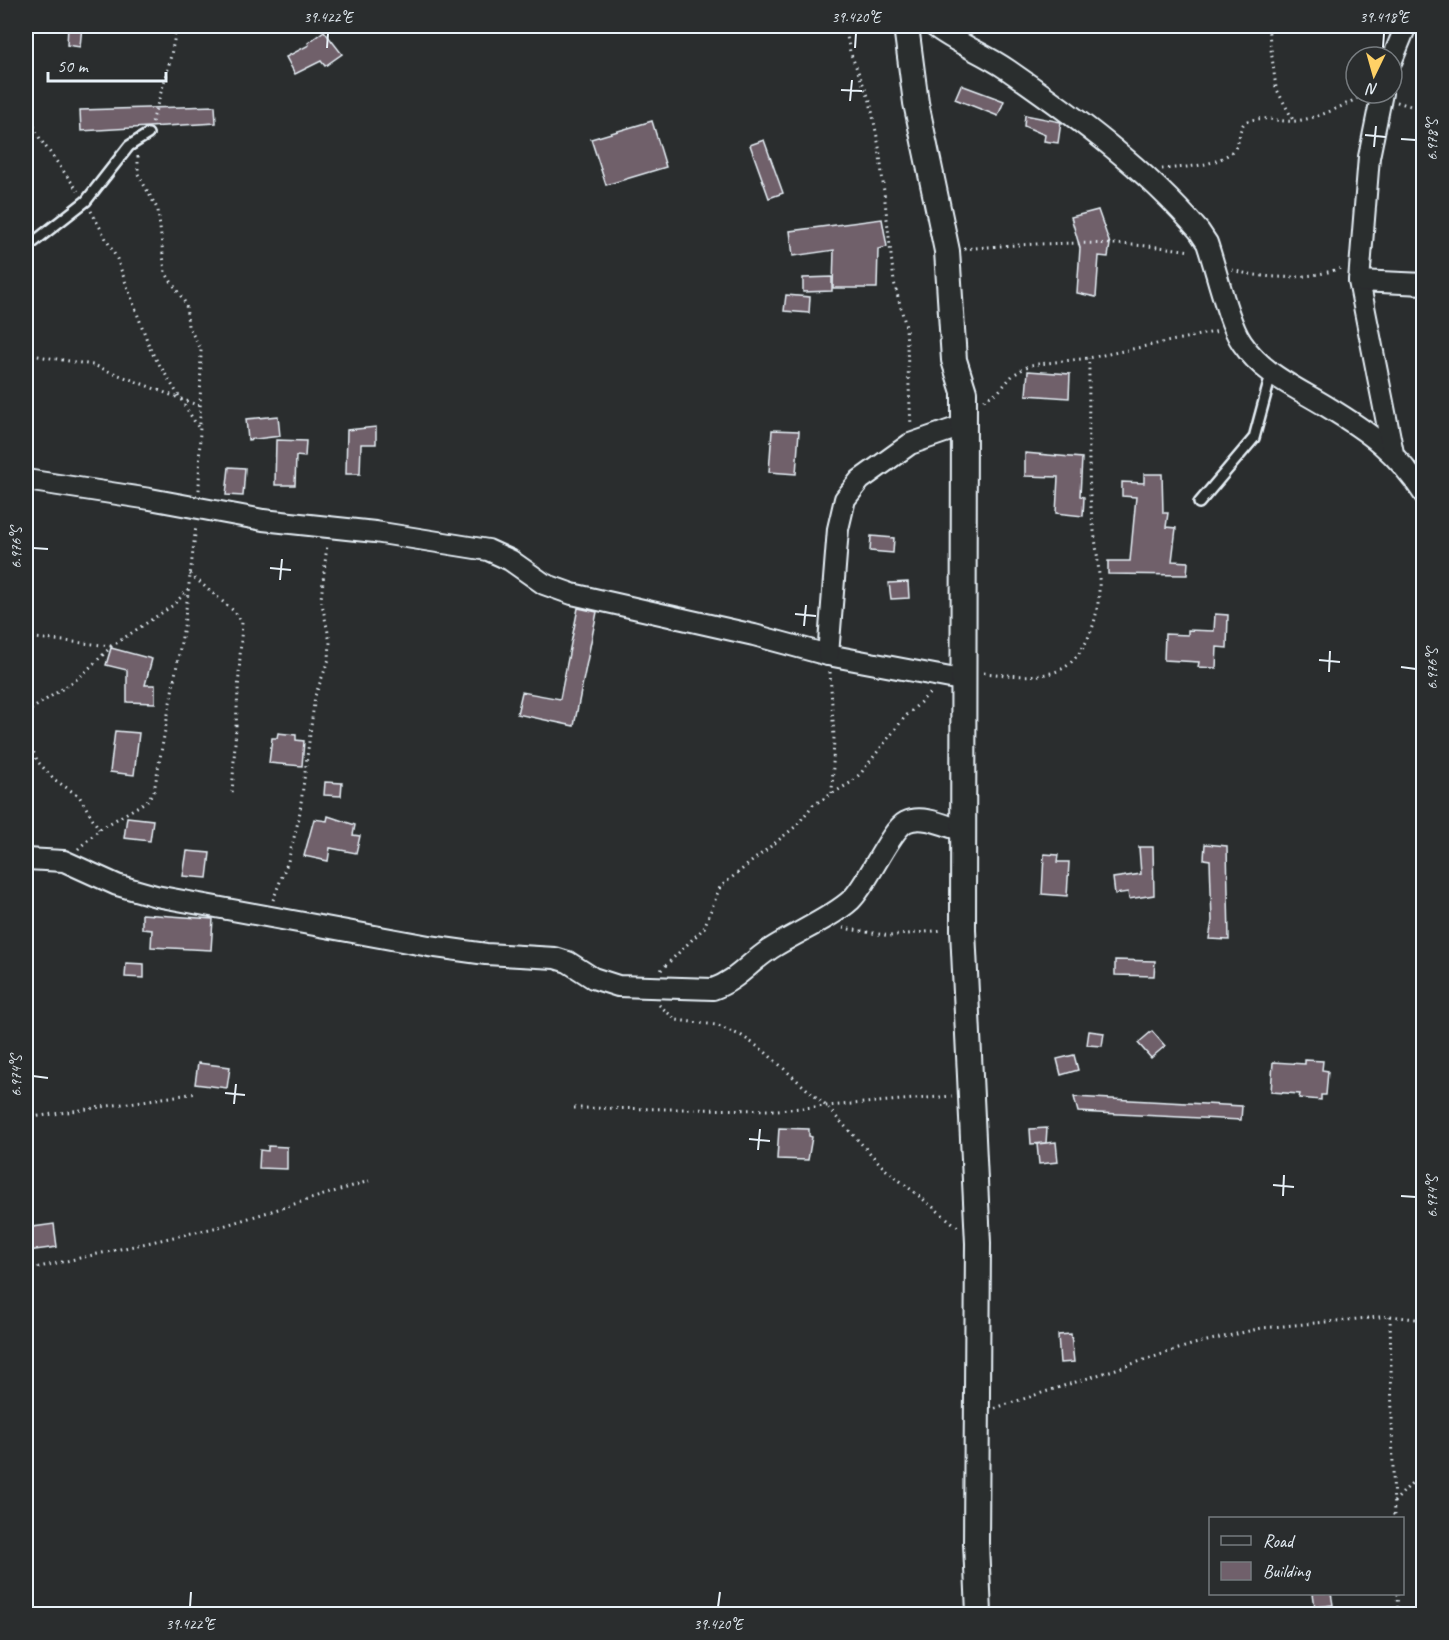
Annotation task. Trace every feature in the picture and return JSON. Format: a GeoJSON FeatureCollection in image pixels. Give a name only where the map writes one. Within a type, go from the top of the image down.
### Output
{"type":"FeatureCollection","features":[{"type":"Feature","properties":{"kind":"street"},"geometry":{"type":"LineString","coordinates":[[906,26],[916,103],[947,251],[954,360],[964,392],[965,425],[955,675],[963,831],[963,930],[978,1243],[979,1413],[976,1543],[979,1614]]}},
{"type":"Feature","properties":{"kind":"street"},"geometry":{"type":"LineString","coordinates":[[934,26],[951,39],[1005,68],[1060,107],[1138,171],[1194,224],[1212,257],[1240,341],[1271,375],[1326,406],[1393,453],[1406,466],[1424,494]]}},
{"type":"Feature","properties":{"kind":"street"},"geometry":{"type":"LineString","coordinates":[[1398,45],[1406,26]]}},
{"type":"Feature","properties":{"kind":"street"},"geometry":{"type":"LineString","coordinates":[[1376,105],[1359,272],[1393,453]]}},
{"type":"Feature","properties":{"kind":"street"},"geometry":{"type":"LineString","coordinates":[[1359,272],[1424,284]]}},
{"type":"Feature","properties":{"kind":"street"},"geometry":{"type":"LineString","coordinates":[[828,655],[838,529],[845,499],[860,480],[910,444],[965,425]]}},
{"type":"Feature","properties":{"kind":"street"},"geometry":{"type":"LineString","coordinates":[[26,480],[328,528],[375,532],[488,550],[510,560],[544,584],[572,594],[720,627],[828,655],[955,675]]}},
{"type":"Feature","properties":{"kind":"street"},"geometry":{"type":"LineString","coordinates":[[26,859],[64,861],[137,892],[429,946],[486,954],[555,958],[604,982],[618,986],[713,989],[724,985],[769,950],[850,900],[873,870],[897,828],[906,822],[924,820],[963,831]]}},
{"type":"Feature","properties":{"kind":"lane"},"geometry":{"type":"LineString","coordinates":[[26,248],[86,201],[129,146],[148,134]]}},
{"type":"Feature","properties":{"kind":"lane"},"geometry":{"type":"LineString","coordinates":[[1198,503],[1254,438],[1271,375]]}},
{"type":"Feature","properties":{"kind":"path"},"geometry":{"type":"LineString","coordinates":[[64,861],[100,830],[147,801],[154,791],[189,588],[198,508],[199,429],[202,407],[201,349],[188,326],[186,304],[165,272],[158,210],[144,187],[136,163],[139,150],[148,134],[168,69],[177,26]]}},
{"type":"Feature","properties":{"kind":"path"},"geometry":{"type":"LineString","coordinates":[[845,26],[850,52],[870,101],[879,147],[894,282],[906,327],[910,389],[910,444]]}},
{"type":"Feature","properties":{"kind":"path"},"geometry":{"type":"LineString","coordinates":[[1268,26],[1275,88],[1294,121]]}},
{"type":"Feature","properties":{"kind":"path"},"geometry":{"type":"LineString","coordinates":[[1404,103],[1424,110]]}},
{"type":"Feature","properties":{"kind":"path"},"geometry":{"type":"LineString","coordinates":[[1138,171],[1197,166],[1220,158],[1235,148],[1242,124],[1252,119],[1267,117],[1294,121],[1344,105]]}},
{"type":"Feature","properties":{"kind":"path"},"geometry":{"type":"LineString","coordinates":[[26,110],[40,139],[86,201],[117,259],[160,370],[182,400],[199,429]]}},
{"type":"Feature","properties":{"kind":"path"},"geometry":{"type":"LineString","coordinates":[[947,251],[1018,244],[1076,243],[1161,247],[1212,257],[1250,274],[1289,276],[1359,272]]}},
{"type":"Feature","properties":{"kind":"path"},"geometry":{"type":"LineString","coordinates":[[964,392],[985,401],[999,391],[1013,375],[1030,365],[1089,358],[1235,327]]}},
{"type":"Feature","properties":{"kind":"path"},"geometry":{"type":"LineString","coordinates":[[26,354],[93,365],[202,407]]}},
{"type":"Feature","properties":{"kind":"path"},"geometry":{"type":"LineString","coordinates":[[978,1243],[885,1169],[826,1106],[764,1051],[742,1036],[716,1025],[676,1020],[644,986],[704,928],[720,887],[796,826],[813,805],[861,773],[904,718],[933,690],[955,675],[1057,672],[1069,664],[1080,652],[1090,634],[1097,608],[1098,574],[1090,496],[1089,358]]}},
{"type":"Feature","properties":{"kind":"path"},"geometry":{"type":"LineString","coordinates":[[267,915],[288,861],[299,818],[315,696],[329,659],[330,642],[321,599],[328,528]]}},
{"type":"Feature","properties":{"kind":"path"},"geometry":{"type":"LineString","coordinates":[[190,574],[235,612],[242,622],[232,795]]}},
{"type":"Feature","properties":{"kind":"path"},"geometry":{"type":"LineString","coordinates":[[26,713],[80,677],[112,646],[172,606],[189,588]]}},
{"type":"Feature","properties":{"kind":"path"},"geometry":{"type":"LineString","coordinates":[[26,637],[112,646]]}},
{"type":"Feature","properties":{"kind":"path"},"geometry":{"type":"LineString","coordinates":[[828,655],[833,728],[832,793]]}},
{"type":"Feature","properties":{"kind":"path"},"geometry":{"type":"LineString","coordinates":[[26,736],[38,762],[55,780],[78,796],[100,830]]}},
{"type":"Feature","properties":{"kind":"path"},"geometry":{"type":"LineString","coordinates":[[815,922],[890,936],[911,935],[927,931],[963,930]]}},
{"type":"Feature","properties":{"kind":"path"},"geometry":{"type":"LineString","coordinates":[[26,1118],[197,1093]]}},
{"type":"Feature","properties":{"kind":"path"},"geometry":{"type":"LineString","coordinates":[[574,1108],[777,1110],[971,1095]]}},
{"type":"Feature","properties":{"kind":"path"},"geometry":{"type":"LineString","coordinates":[[26,1270],[223,1226],[369,1181]]}},
{"type":"Feature","properties":{"kind":"path"},"geometry":{"type":"LineString","coordinates":[[979,1413],[1206,1341],[1262,1329],[1390,1316],[1424,1320]]}},
{"type":"Feature","properties":{"kind":"path"},"geometry":{"type":"LineString","coordinates":[[1390,1316],[1394,1517]]}},
{"type":"Feature","properties":{"kind":"path"},"geometry":{"type":"LineString","coordinates":[[1394,1503],[1424,1470]]}},
{"type":"Feature","properties":{"kind":"path"},"geometry":{"type":"LineString","coordinates":[[1397,1595],[1398,1614]]}},
{"type":"Feature","properties":{"kind":"building"},"geometry":{"type":"Polygon","coordinates":[[[68,26],[82,26],[80,47],[67,45],[68,26]]]}},
{"type":"Feature","properties":{"kind":"building"},"geometry":{"type":"Polygon","coordinates":[[[324,31],[342,54],[325,66],[321,61],[295,74],[286,57],[309,45],[308,43],[324,31]]]}},
{"type":"Feature","properties":{"kind":"building"},"geometry":{"type":"Polygon","coordinates":[[[961,85],[1004,101],[998,116],[955,99],[961,85]]]}},
{"type":"Feature","properties":{"kind":"building"},"geometry":{"type":"Polygon","coordinates":[[[215,106],[216,123],[81,131],[80,110],[215,106]]]}},
{"type":"Feature","properties":{"kind":"building"},"geometry":{"type":"Polygon","coordinates":[[[1025,115],[1061,122],[1058,143],[1044,141],[1045,135],[1024,126],[1025,115]]]}},
{"type":"Feature","properties":{"kind":"building"},"geometry":{"type":"Polygon","coordinates":[[[652,121],[666,167],[606,185],[591,139],[652,121]]]}},
{"type":"Feature","properties":{"kind":"building"},"geometry":{"type":"Polygon","coordinates":[[[764,140],[783,193],[769,198],[750,145],[764,140]]]}},
{"type":"Feature","properties":{"kind":"building"},"geometry":{"type":"Polygon","coordinates":[[[1098,210],[1110,244],[1108,257],[1099,256],[1096,297],[1077,293],[1080,248],[1071,217],[1098,210]]]}},
{"type":"Feature","properties":{"kind":"building"},"geometry":{"type":"Polygon","coordinates":[[[882,219],[887,247],[878,249],[877,288],[833,288],[834,250],[793,256],[790,231],[882,219]]]}},
{"type":"Feature","properties":{"kind":"building"},"geometry":{"type":"Polygon","coordinates":[[[832,277],[832,291],[803,292],[803,278],[832,277]]]}},
{"type":"Feature","properties":{"kind":"building"},"geometry":{"type":"Polygon","coordinates":[[[786,295],[810,297],[809,313],[784,311],[786,295]]]}},
{"type":"Feature","properties":{"kind":"building"},"geometry":{"type":"Polygon","coordinates":[[[1028,371],[1070,374],[1069,398],[1026,395],[1028,371]]]}},
{"type":"Feature","properties":{"kind":"building"},"geometry":{"type":"Polygon","coordinates":[[[278,416],[280,436],[248,440],[246,419],[278,416]]]}},
{"type":"Feature","properties":{"kind":"building"},"geometry":{"type":"Polygon","coordinates":[[[376,427],[376,444],[361,444],[360,474],[346,474],[347,430],[376,427]]]}},
{"type":"Feature","properties":{"kind":"building"},"geometry":{"type":"Polygon","coordinates":[[[772,430],[799,431],[796,474],[769,472],[772,430]]]}},
{"type":"Feature","properties":{"kind":"building"},"geometry":{"type":"Polygon","coordinates":[[[276,440],[306,441],[305,457],[296,456],[295,485],[275,485],[276,440]]]}},
{"type":"Feature","properties":{"kind":"building"},"geometry":{"type":"Polygon","coordinates":[[[1025,453],[1082,458],[1080,496],[1084,497],[1083,516],[1056,513],[1058,477],[1025,476],[1025,453]]]}},
{"type":"Feature","properties":{"kind":"building"},"geometry":{"type":"Polygon","coordinates":[[[229,467],[245,468],[243,496],[226,495],[229,467]]]}},
{"type":"Feature","properties":{"kind":"building"},"geometry":{"type":"Polygon","coordinates":[[[1144,474],[1162,474],[1163,513],[1168,513],[1166,527],[1176,528],[1172,561],[1188,562],[1187,575],[1108,574],[1108,561],[1130,561],[1136,497],[1122,496],[1122,482],[1144,483],[1144,474]]]}},
{"type":"Feature","properties":{"kind":"building"},"geometry":{"type":"Polygon","coordinates":[[[871,536],[894,538],[893,553],[870,551],[871,536]]]}},
{"type":"Feature","properties":{"kind":"building"},"geometry":{"type":"Polygon","coordinates":[[[908,582],[909,598],[891,599],[889,583],[908,582]]]}},
{"type":"Feature","properties":{"kind":"building"},"geometry":{"type":"Polygon","coordinates":[[[578,608],[597,612],[574,726],[517,714],[522,692],[560,699],[578,608]]]}},
{"type":"Feature","properties":{"kind":"building"},"geometry":{"type":"Polygon","coordinates":[[[1215,614],[1228,615],[1227,648],[1217,647],[1216,668],[1198,667],[1199,662],[1164,660],[1165,634],[1188,635],[1188,630],[1214,631],[1215,614]]]}},
{"type":"Feature","properties":{"kind":"building"},"geometry":{"type":"Polygon","coordinates":[[[111,648],[152,659],[145,685],[155,685],[155,703],[127,702],[127,670],[106,665],[111,648]]]}},
{"type":"Feature","properties":{"kind":"building"},"geometry":{"type":"Polygon","coordinates":[[[115,731],[139,733],[134,775],[110,772],[115,731]]]}},
{"type":"Feature","properties":{"kind":"building"},"geometry":{"type":"Polygon","coordinates":[[[278,733],[296,735],[296,740],[304,741],[302,766],[269,763],[272,738],[277,738],[278,733]]]}},
{"type":"Feature","properties":{"kind":"building"},"geometry":{"type":"Polygon","coordinates":[[[325,782],[342,783],[341,796],[324,795],[325,782]]]}},
{"type":"Feature","properties":{"kind":"building"},"geometry":{"type":"Polygon","coordinates":[[[328,816],[355,825],[353,835],[360,836],[356,853],[330,848],[328,861],[304,856],[314,819],[327,821],[328,816]]]}},
{"type":"Feature","properties":{"kind":"building"},"geometry":{"type":"Polygon","coordinates":[[[127,817],[153,820],[150,841],[124,838],[127,817]]]}},
{"type":"Feature","properties":{"kind":"building"},"geometry":{"type":"Polygon","coordinates":[[[1205,844],[1227,846],[1229,940],[1209,939],[1212,921],[1210,860],[1204,859],[1205,844]]]}},
{"type":"Feature","properties":{"kind":"building"},"geometry":{"type":"Polygon","coordinates":[[[1139,847],[1153,847],[1154,895],[1129,899],[1128,892],[1115,894],[1113,878],[1141,874],[1139,847]]]}},
{"type":"Feature","properties":{"kind":"building"},"geometry":{"type":"Polygon","coordinates":[[[187,851],[210,853],[207,878],[183,876],[187,851]]]}},
{"type":"Feature","properties":{"kind":"building"},"geometry":{"type":"Polygon","coordinates":[[[1044,854],[1058,855],[1057,862],[1069,862],[1067,896],[1042,894],[1044,854]]]}},
{"type":"Feature","properties":{"kind":"building"},"geometry":{"type":"Polygon","coordinates":[[[142,914],[213,919],[211,950],[151,947],[152,930],[142,929],[142,914]]]}},
{"type":"Feature","properties":{"kind":"building"},"geometry":{"type":"Polygon","coordinates":[[[1115,960],[1155,961],[1154,976],[1115,975],[1115,960]]]}},
{"type":"Feature","properties":{"kind":"building"},"geometry":{"type":"Polygon","coordinates":[[[126,963],[144,964],[144,978],[125,977],[126,963]]]}},
{"type":"Feature","properties":{"kind":"building"},"geometry":{"type":"Polygon","coordinates":[[[1089,1031],[1104,1033],[1102,1046],[1087,1045],[1089,1031]]]}},
{"type":"Feature","properties":{"kind":"building"},"geometry":{"type":"Polygon","coordinates":[[[1152,1031],[1165,1046],[1151,1058],[1138,1043],[1152,1031]]]}},
{"type":"Feature","properties":{"kind":"building"},"geometry":{"type":"Polygon","coordinates":[[[1074,1055],[1078,1070],[1061,1075],[1057,1059],[1074,1055]]]}},
{"type":"Feature","properties":{"kind":"building"},"geometry":{"type":"Polygon","coordinates":[[[1305,1060],[1323,1061],[1322,1070],[1328,1071],[1326,1095],[1321,1095],[1321,1100],[1299,1098],[1300,1094],[1271,1092],[1273,1062],[1305,1064],[1305,1060]]]}},
{"type":"Feature","properties":{"kind":"building"},"geometry":{"type":"Polygon","coordinates":[[[198,1063],[230,1067],[227,1088],[195,1084],[198,1063]]]}},
{"type":"Feature","properties":{"kind":"building"},"geometry":{"type":"Polygon","coordinates":[[[1074,1097],[1242,1106],[1241,1120],[1078,1112],[1074,1097]]]}},
{"type":"Feature","properties":{"kind":"building"},"geometry":{"type":"Polygon","coordinates":[[[779,1128],[809,1129],[809,1136],[812,1137],[808,1160],[777,1159],[779,1128]]]}},
{"type":"Feature","properties":{"kind":"building"},"geometry":{"type":"Polygon","coordinates":[[[1047,1128],[1046,1143],[1031,1144],[1030,1129],[1047,1128]]]}},
{"type":"Feature","properties":{"kind":"building"},"geometry":{"type":"Polygon","coordinates":[[[1056,1142],[1058,1162],[1039,1164],[1037,1144],[1056,1142]]]}},
{"type":"Feature","properties":{"kind":"building"},"geometry":{"type":"Polygon","coordinates":[[[268,1146],[287,1147],[287,1169],[259,1168],[260,1150],[268,1151],[268,1146]]]}},
{"type":"Feature","properties":{"kind":"building"},"geometry":{"type":"Polygon","coordinates":[[[54,1224],[57,1247],[28,1251],[26,1228],[54,1224]]]}},
{"type":"Feature","properties":{"kind":"building"},"geometry":{"type":"Polygon","coordinates":[[[1071,1334],[1074,1362],[1060,1363],[1058,1335],[1071,1334]]]}},
{"type":"Feature","properties":{"kind":"building"},"geometry":{"type":"Polygon","coordinates":[[[1313,1595],[1331,1595],[1333,1605],[1315,1607],[1313,1595]]]}}]}
